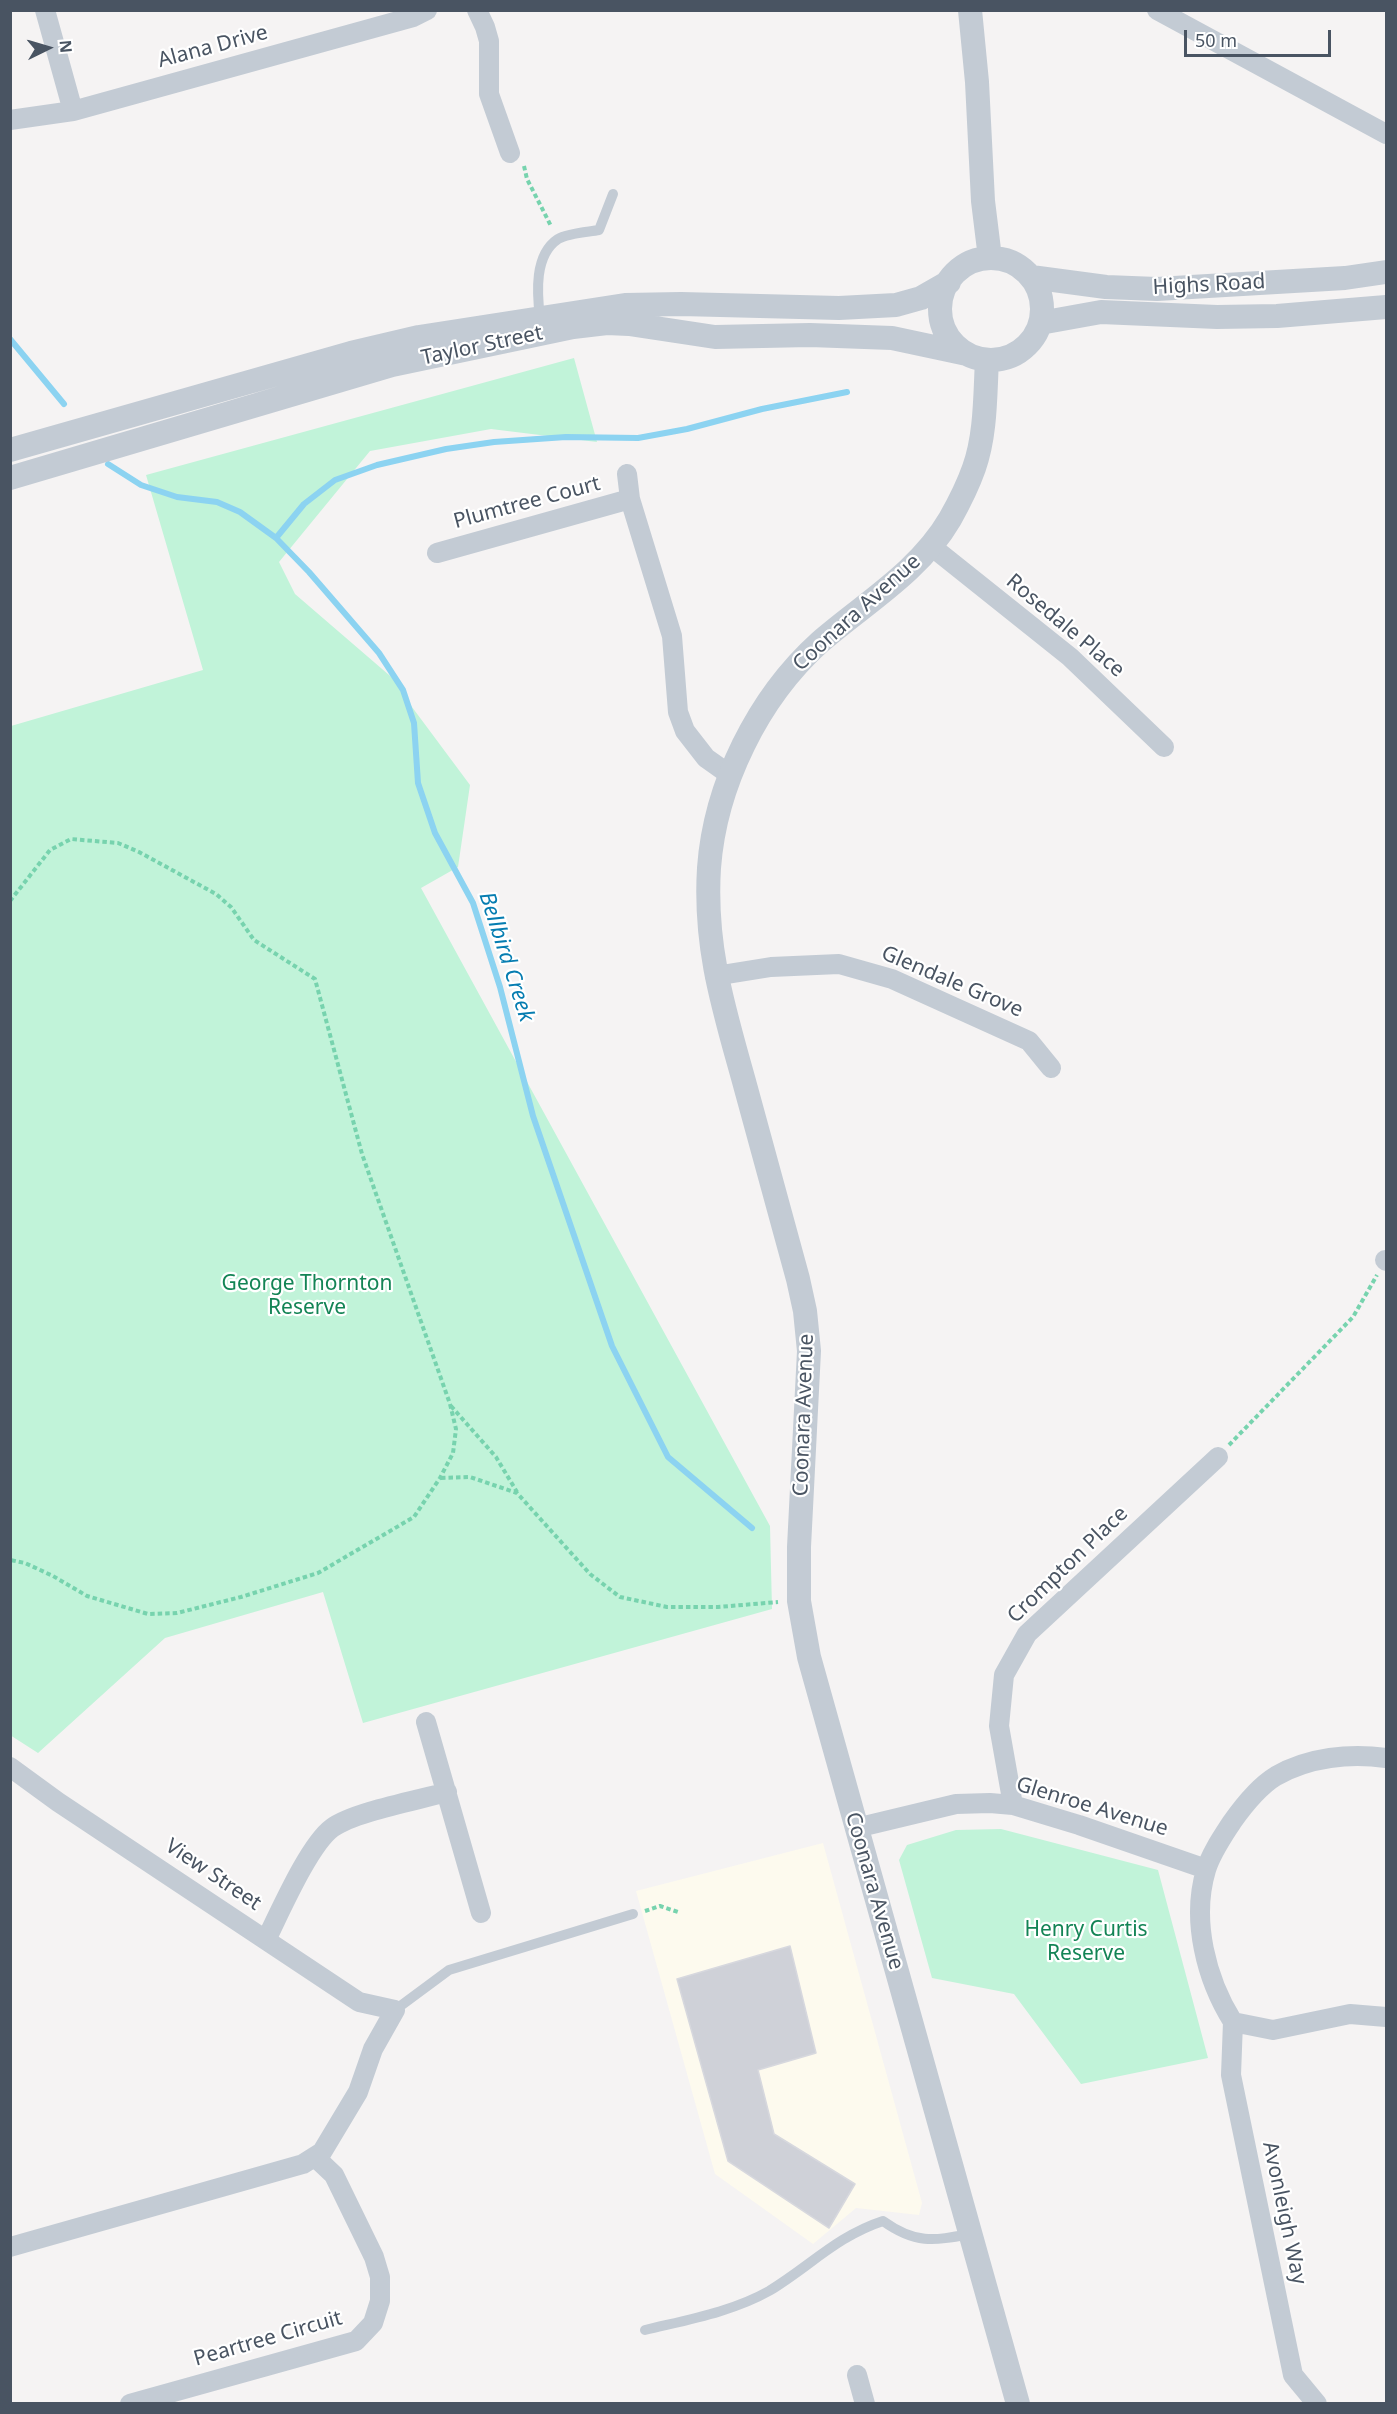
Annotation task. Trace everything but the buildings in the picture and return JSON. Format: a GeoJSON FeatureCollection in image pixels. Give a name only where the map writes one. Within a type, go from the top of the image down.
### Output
{"type":"FeatureCollection","features":[{"type":"Feature","properties":{"kind":"street"},"geometry":{"type":"LineString","coordinates":[[45,10],[73,111]]}},
{"type":"Feature","properties":{"kind":"street","name":"Alana Drive"},"geometry":{"type":"LineString","coordinates":[[10,120],[73,111],[413,17],[427,10]]}},
{"type":"Feature","properties":{"kind":"street"},"geometry":{"type":"LineString","coordinates":[[477,10],[489,41],[489,94],[510,153]]}},
{"type":"Feature","properties":{"kind":"street"},"geometry":{"type":"LineString","coordinates":[[970,10],[976,62],[983,201],[990,258]]}},
{"type":"Feature","properties":{"kind":"street"},"geometry":{"type":"LineString","coordinates":[[1157,10],[1386,134]]}},
{"type":"Feature","properties":{"kind":"street"},"geometry":{"type":"LineString","coordinates":[[990,258],[1006,260],[1020,267],[1031,277],[1039,291],[1042,307],[1040,323],[1033,339],[1021,351],[1005,359],[977,357],[954,344],[945,330],[941,314],[942,297],[948,282],[960,270],[974,262],[990,258]]}},
{"type":"Feature","properties":{"kind":"street","name":"Highs Road"},"geometry":{"type":"LineString","coordinates":[[1031,277],[1106,287],[1157,288],[1345,278],[1386,272]]}},
{"type":"Feature","properties":{"kind":"street","name":"Taylor Street"},"geometry":{"type":"LineString","coordinates":[[10,450],[351,353],[419,337],[625,305],[839,308],[896,305],[921,298],[948,282]]}},
{"type":"Feature","properties":{"kind":"street","name":"Highs Road"},"geometry":{"type":"LineString","coordinates":[[1040,323],[1101,312],[1217,317],[1277,316],[1386,308]]}},
{"type":"Feature","properties":{"kind":"street","name":"Taylor Street"},"geometry":{"type":"LineString","coordinates":[[10,478],[392,365],[573,327],[607,323],[629,324],[689,334],[740,338],[810,335],[892,338],[977,357]]}},
{"type":"Feature","properties":{"kind":"street","name":"Coonara Avenue"},"geometry":{"type":"LineString","coordinates":[[977,357],[983,417],[975,467],[949,519],[931,546],[892,585],[820,643],[792,671],[749,732],[730,776],[716,827],[709,866],[708,905],[715,976],[805,1311],[809,1351],[799,1547],[799,1601],[809,1657],[1018,2403]]}},
{"type":"Feature","properties":{"kind":"street","name":"Plumtree Court"},"geometry":{"type":"LineString","coordinates":[[627,474],[630,499],[672,636],[678,712],[686,731],[706,758],[730,776]]}},
{"type":"Feature","properties":{"kind":"street","name":"Plumtree Court"},"geometry":{"type":"LineString","coordinates":[[437,553],[630,499]]}},
{"type":"Feature","properties":{"kind":"street","name":"Rosedale Place"},"geometry":{"type":"LineString","coordinates":[[931,546],[1070,657],[1164,747]]}},
{"type":"Feature","properties":{"kind":"street","name":"Glendale Grove"},"geometry":{"type":"LineString","coordinates":[[715,976],[771,967],[839,964],[892,979],[1029,1041],[1051,1068]]}},
{"type":"Feature","properties":{"kind":"street","name":"Crompton Place"},"geometry":{"type":"LineString","coordinates":[[1013,1805],[999,1726],[1004,1675],[1026,1634],[1218,1457]]}},
{"type":"Feature","properties":{"kind":"street"},"geometry":{"type":"LineString","coordinates":[[426,1722],[481,1914]]}},
{"type":"Feature","properties":{"kind":"street"},"geometry":{"type":"LineString","coordinates":[[1386,1758],[1361,1755],[1316,1760],[1276,1776],[1246,1803],[1223,1835],[1206,1869],[1201,1921],[1209,1973],[1219,2000],[1233,2022],[1273,2030],[1350,2014],[1386,2017]]}},
{"type":"Feature","properties":{"kind":"street","name":"View Street"},"geometry":{"type":"LineString","coordinates":[[10,1767],[58,1802],[360,2002],[394,2010]]}},
{"type":"Feature","properties":{"kind":"street"},"geometry":{"type":"LineString","coordinates":[[266,1940],[316,1845],[333,1827],[351,1818],[447,1792]]}},
{"type":"Feature","properties":{"kind":"street","name":"Glenroe Avenue"},"geometry":{"type":"LineString","coordinates":[[856,1828],[956,1804],[1013,1805],[1206,1869]]}},
{"type":"Feature","properties":{"kind":"street"},"geometry":{"type":"LineString","coordinates":[[10,2247],[303,2164],[315,2157],[322,2152],[358,2092],[373,2049],[394,2010]]}},
{"type":"Feature","properties":{"kind":"street","name":"Avonleigh Way"},"geometry":{"type":"LineString","coordinates":[[1233,2022],[1231,2075],[1293,2374],[1317,2403]]}},
{"type":"Feature","properties":{"kind":"street","name":"Peartree Circuit"},"geometry":{"type":"LineString","coordinates":[[130,2403],[356,2341],[373,2323],[380,2301],[380,2277],[374,2258],[334,2175],[315,2157]]}},
{"type":"Feature","properties":{"kind":"street"},"geometry":{"type":"LineString","coordinates":[[857,2375],[864,2403]]}},
{"type":"Feature","properties":{"kind":"lane"},"geometry":{"type":"LineString","coordinates":[[540,318],[537,293],[543,255],[559,238],[599,230],[613,194]]}},
{"type":"Feature","properties":{"kind":"lane"},"geometry":{"type":"LineString","coordinates":[[394,2010],[449,1970],[633,1914]]}},
{"type":"Feature","properties":{"kind":"lane"},"geometry":{"type":"LineString","coordinates":[[645,2330],[745,2302],[768,2292],[838,2241],[861,2228],[883,2221],[898,2232],[915,2239],[937,2241],[970,2234]]}},
{"type":"Feature","properties":{"kind":"path"},"geometry":{"type":"LineString","coordinates":[[510,153],[525,168],[527,179],[551,224],[554,243]]}},
{"type":"Feature","properties":{"kind":"path"},"geometry":{"type":"LineString","coordinates":[[10,901],[50,850],[71,839],[118,843],[216,894],[231,907],[254,940],[315,979],[362,1154],[450,1404],[456,1429],[453,1453],[440,1478],[414,1517],[318,1573],[241,1597],[177,1613],[148,1614],[87,1596],[53,1576],[25,1563],[10,1560]]}},
{"type":"Feature","properties":{"kind":"path"},"geometry":{"type":"LineString","coordinates":[[1218,1457],[1353,1317],[1386,1260]]}},
{"type":"Feature","properties":{"kind":"path"},"geometry":{"type":"LineString","coordinates":[[450,1404],[496,1457],[517,1493],[590,1574],[620,1597],[667,1607],[718,1607],[799,1601]]}},
{"type":"Feature","properties":{"kind":"path"},"geometry":{"type":"LineString","coordinates":[[440,1478],[470,1477],[517,1493]]}},
{"type":"Feature","properties":{"kind":"path"},"geometry":{"type":"LineString","coordinates":[[633,1914],[660,1906],[678,1912]]}},
{"type":"Feature","properties":{"kind":"shaded area"},"geometry":{"type":"Polygon","coordinates":[[[823,1843],[922,2203],[919,2215],[856,2208],[813,2244],[715,2174],[636,1891],[823,1843]]]}},
{"type":"Feature","properties":{"kind":"green space","name":"George Thornton Reserve"},"geometry":{"type":"Polygon","coordinates":[[[574,358],[597,442],[491,429],[370,451],[279,562],[295,594],[396,681],[412,707],[470,785],[458,867],[421,888],[770,1526],[772,1609],[363,1723],[323,1592],[165,1638],[38,1753],[10,1735],[11,726],[203,670],[146,475],[574,358]]]}},
{"type":"Feature","properties":{"kind":"green space","name":"Henry Curtis Reserve"},"geometry":{"type":"Polygon","coordinates":[[[1001,1829],[1158,1870],[1208,2058],[1081,2084],[1014,1994],[932,1978],[899,1860],[907,1845],[956,1830],[1001,1829]]]}},
{"type":"Feature","properties":{"kind":"waterway","name":"Bellbird Creek"},"geometry":{"type":"LineString","coordinates":[[10,339],[64,404]]}},
{"type":"Feature","properties":{"kind":"waterway"},"geometry":{"type":"LineString","coordinates":[[276,538],[304,504],[335,480],[377,465],[446,449],[494,442],[566,437],[638,438],[847,392]]}},
{"type":"Feature","properties":{"kind":"waterway","name":"Bellbird Creek"},"geometry":{"type":"LineString","coordinates":[[108,464],[141,485],[177,497],[217,502],[240,512],[276,538],[309,572],[379,653],[403,690],[414,723],[418,783],[435,833],[473,903],[500,987],[533,1116],[612,1346],[668,1457],[752,1528]]}}]}
